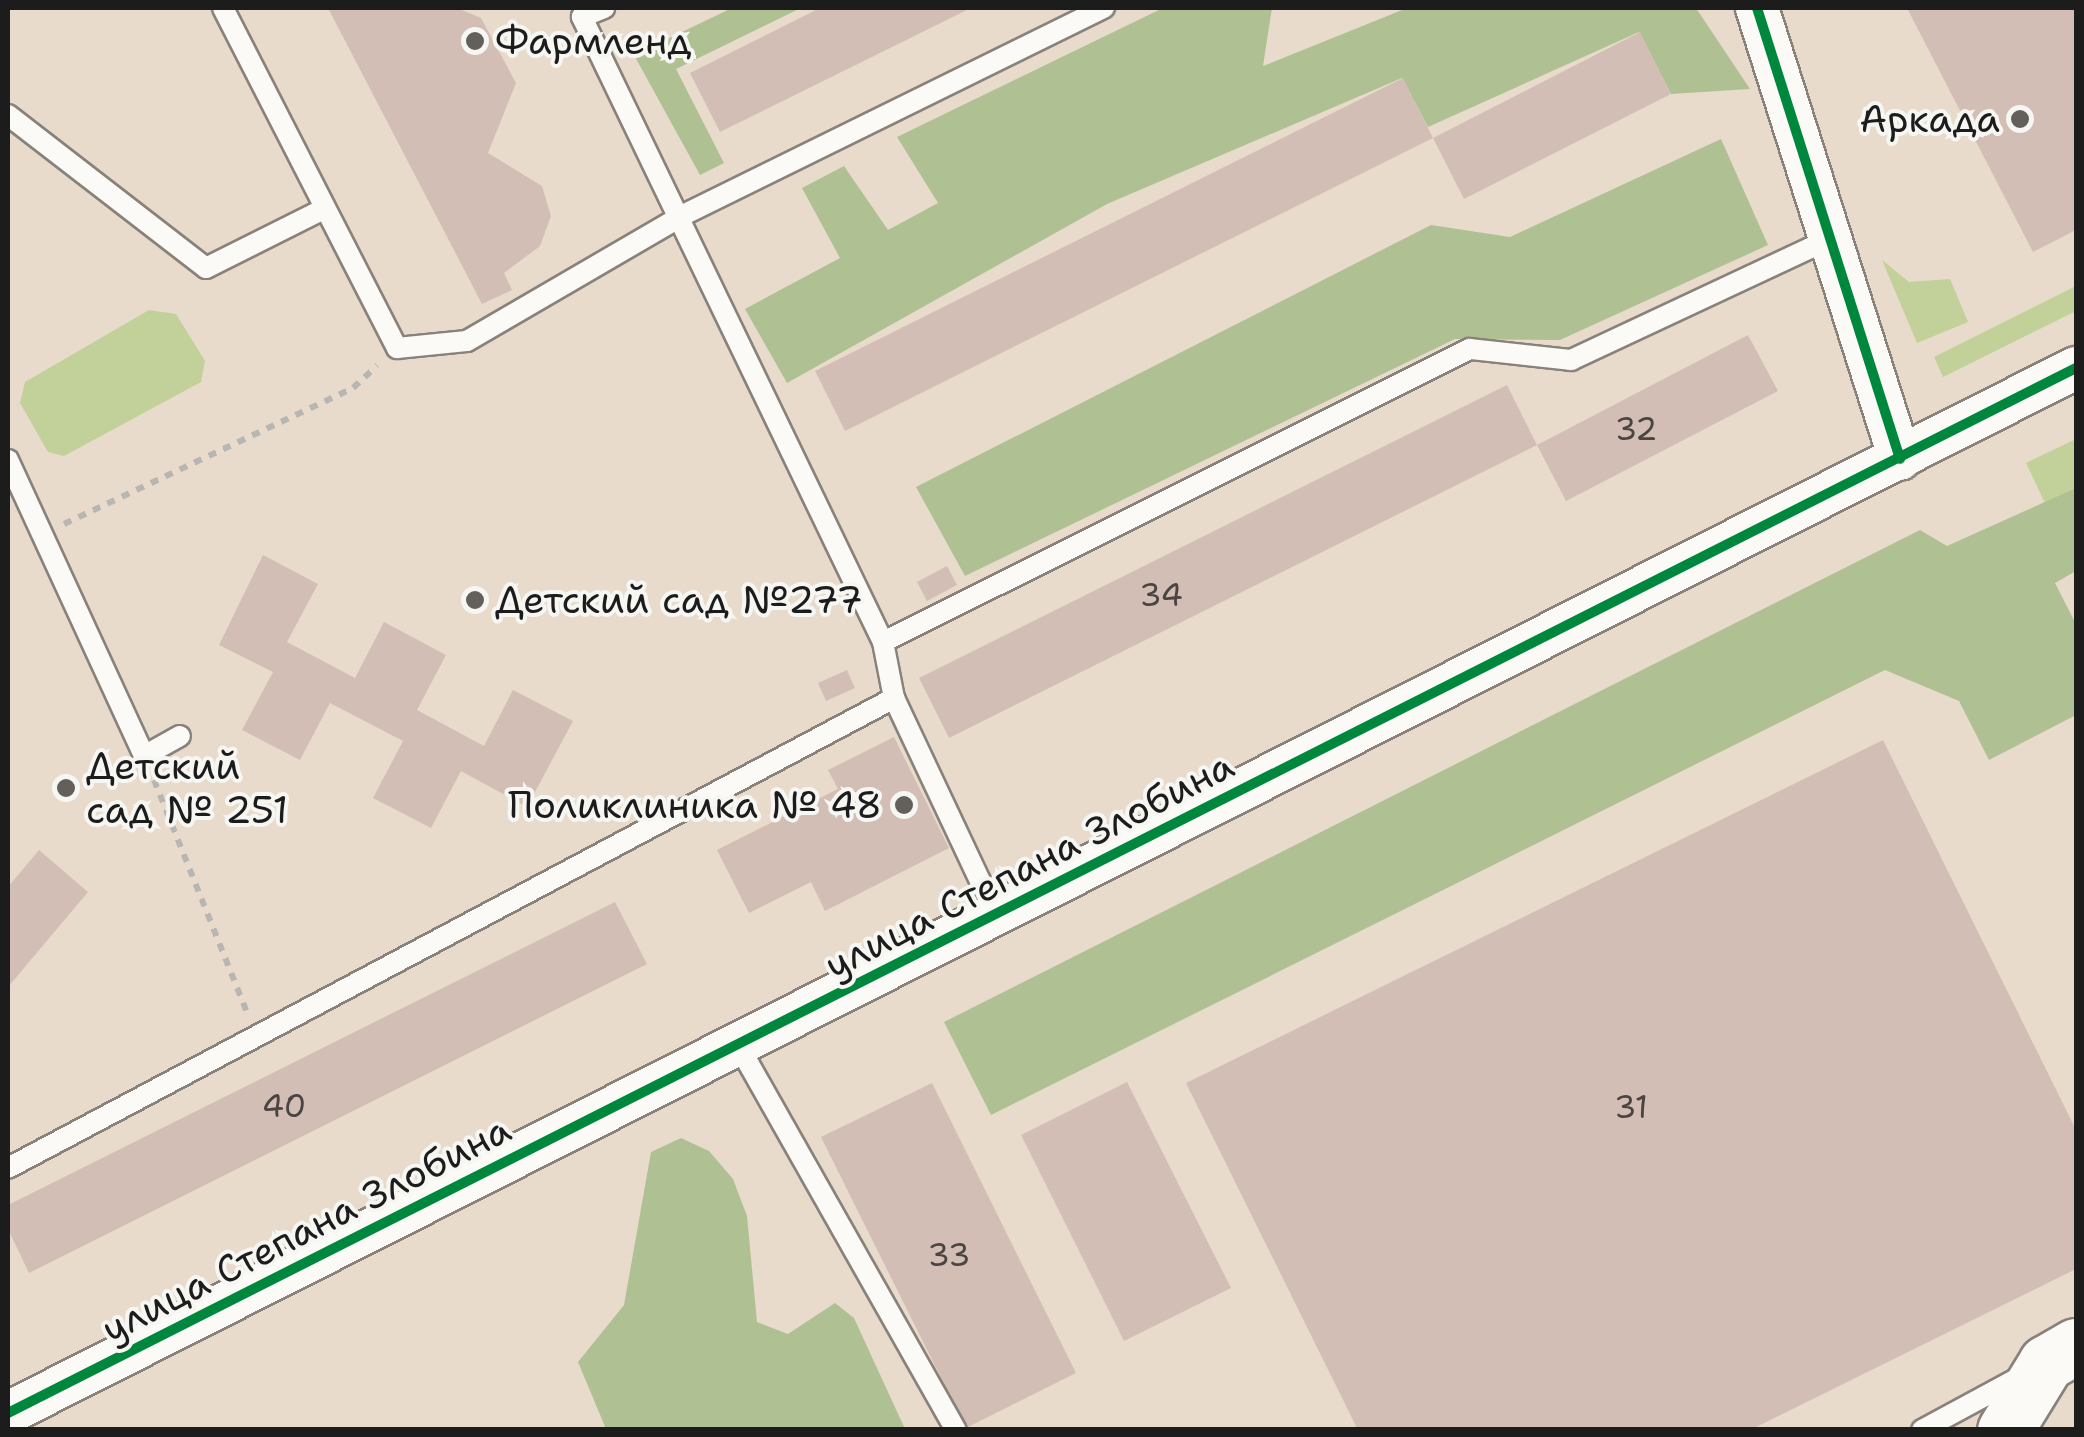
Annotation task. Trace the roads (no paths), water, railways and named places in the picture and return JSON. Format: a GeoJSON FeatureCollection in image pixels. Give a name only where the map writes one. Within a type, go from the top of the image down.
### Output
{"type":"FeatureCollection","features":[{"type":"Feature","properties":{"kind":"main road"},"geometry":{"type":"LineString","coordinates":[[2005,1430],[2061,1355]]}},
{"type":"Feature","properties":{"kind":"street"},"geometry":{"type":"LineString","coordinates":[[1756,8],[1833,237],[1900,458]]}},
{"type":"Feature","properties":{"kind":"street","name":"улица Степана Злобина"},"geometry":{"type":"LineString","coordinates":[[8,1413],[2076,368]]}},
{"type":"Feature","properties":{"kind":"lane"},"geometry":{"type":"LineString","coordinates":[[223,8],[397,348],[467,340],[684,214],[1104,8]]}},
{"type":"Feature","properties":{"kind":"lane"},"geometry":{"type":"LineString","coordinates":[[604,8],[579,12],[684,214],[884,642],[894,698],[996,915]]}},
{"type":"Feature","properties":{"kind":"lane"},"geometry":{"type":"LineString","coordinates":[[8,115],[206,268],[324,209]]}},
{"type":"Feature","properties":{"kind":"lane"},"geometry":{"type":"LineString","coordinates":[[884,642],[1470,349],[1572,360],[1833,237]]}},
{"type":"Feature","properties":{"kind":"lane"},"geometry":{"type":"LineString","coordinates":[[8,460],[144,756],[180,736]]}},
{"type":"Feature","properties":{"kind":"lane"},"geometry":{"type":"LineString","coordinates":[[8,1168],[258,1039],[894,698]]}},
{"type":"Feature","properties":{"kind":"lane"},"geometry":{"type":"LineString","coordinates":[[738,1045],[956,1430]]}},
{"type":"Feature","properties":{"kind":"lane"},"geometry":{"type":"LineString","coordinates":[[1922,1430],[2061,1355]]}},
{"type":"Feature","properties":{"kind":"place","name":"Фармленд"},"geometry":{"type":"Point","coordinates":[475,41]}},
{"type":"Feature","properties":{"kind":"place","name":"Аркада"},"geometry":{"type":"Point","coordinates":[2020,119]}},
{"type":"Feature","properties":{"kind":"place","name":"Детский сад №277"},"geometry":{"type":"Point","coordinates":[475,600]}},
{"type":"Feature","properties":{"kind":"place","name":"Детский сад № 251"},"geometry":{"type":"Point","coordinates":[66,788]}},
{"type":"Feature","properties":{"kind":"place","name":"Поликлиника № 48"},"geometry":{"type":"Point","coordinates":[904,805]}}]}
